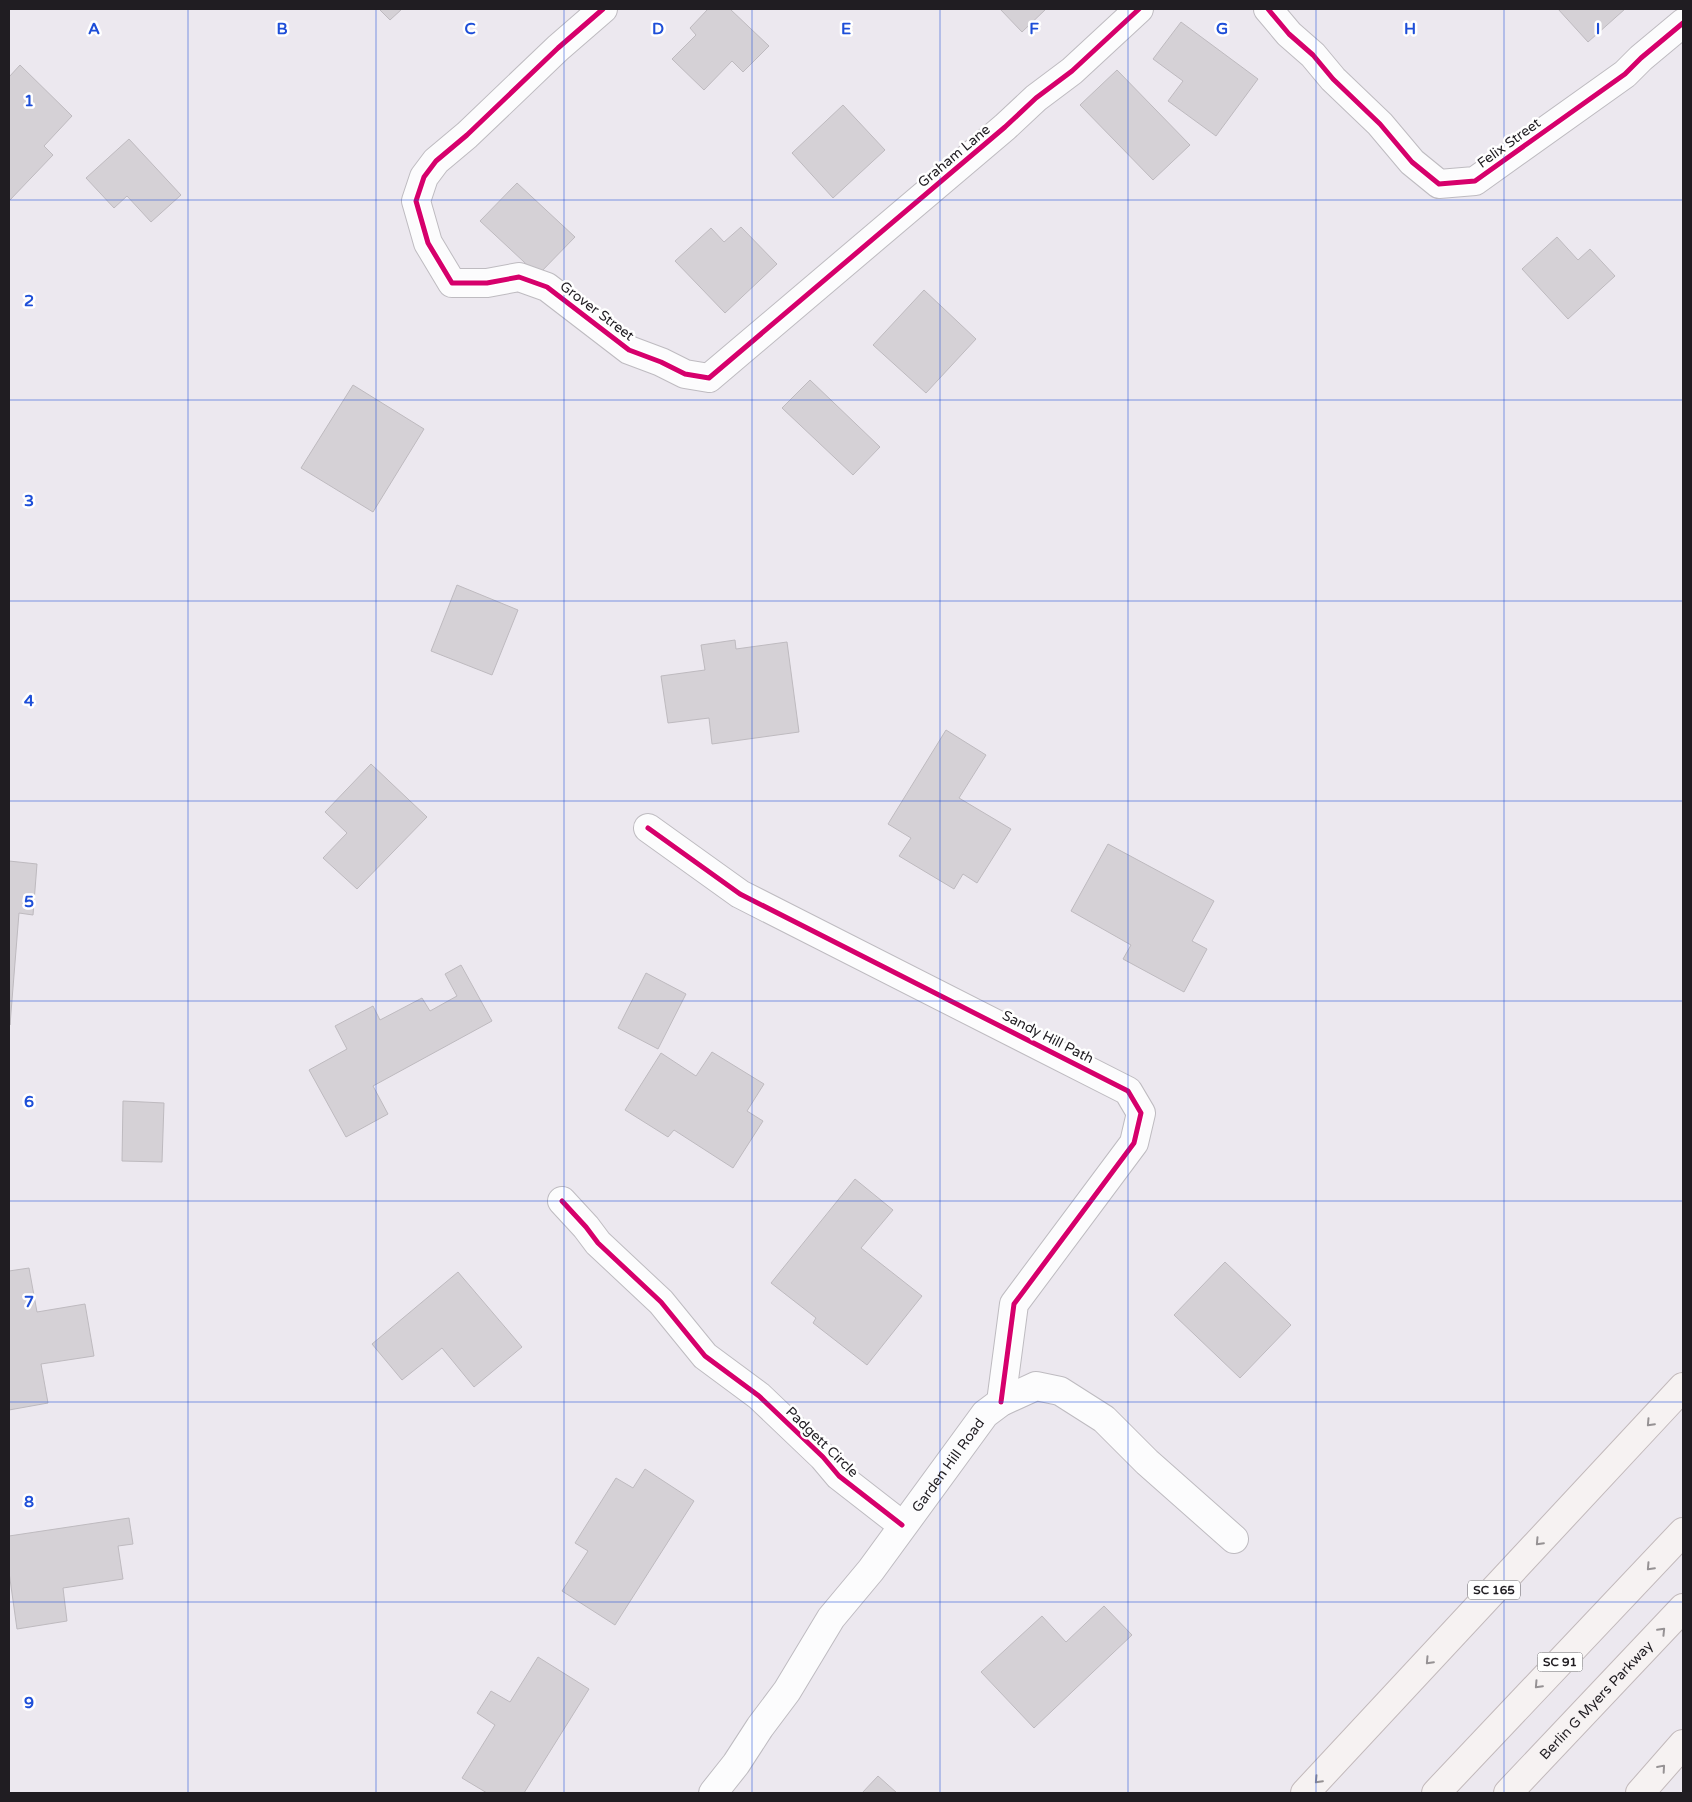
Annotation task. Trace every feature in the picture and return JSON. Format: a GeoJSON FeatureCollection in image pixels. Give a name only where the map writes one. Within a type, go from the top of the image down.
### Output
{"type":"FeatureCollection","features":[{"type":"Feature","properties":{"kind":"main road","name":"SC 165"},"geometry":{"type":"LineString","coordinates":[[1305,1793],[1683,1387]]}},
{"type":"Feature","properties":{"kind":"main road","name":"SC 91"},"geometry":{"type":"LineString","coordinates":[[1436,1793],[1683,1532]]}},
{"type":"Feature","properties":{"kind":"main road","name":"Berlin G Myers Parkway"},"geometry":{"type":"LineString","coordinates":[[1508,1793],[1683,1608]]}},
{"type":"Feature","properties":{"kind":"main road"},"geometry":{"type":"LineString","coordinates":[[1640,1793],[1683,1744]]}},
{"type":"Feature","properties":{"kind":"street","name":"Grover Street"},"geometry":{"type":"LineString","coordinates":[[603,9],[558,48],[467,135],[436,160],[424,177],[416,200],[428,243],[452,283],[487,283],[519,277],[547,287],[630,350],[685,374],[709,378],[781,317]]}},
{"type":"Feature","properties":{"kind":"street","name":"Graham Lane"},"geometry":{"type":"LineString","coordinates":[[781,317],[1005,127],[1036,98],[1072,72],[1139,9]]}},
{"type":"Feature","properties":{"kind":"street","name":"Felix Street"},"geometry":{"type":"LineString","coordinates":[[1268,9],[1289,34],[1313,55],[1333,79],[1380,124],[1412,162],[1439,184],[1475,182],[1625,74],[1683,23]]}},
{"type":"Feature","properties":{"kind":"street","name":"Sandy Hill Path"},"geometry":{"type":"LineString","coordinates":[[648,828],[740,894],[1128,1091],[1141,1113],[1134,1143],[1014,1304],[1001,1402]]}},
{"type":"Feature","properties":{"kind":"street","name":"Padgett Circle"},"geometry":{"type":"LineString","coordinates":[[562,1201],[598,1243],[661,1302],[705,1356],[760,1396],[823,1457],[839,1476],[902,1525]]}},
{"type":"Feature","properties":{"kind":"street","name":"Garden Hill Road"},"geometry":{"type":"LineString","coordinates":[[713,1793],[736,1764],[760,1727],[787,1691],[831,1618],[871,1570],[902,1525],[985,1414],[1001,1402],[1036,1386],[1060,1391],[1104,1419],[1147,1462],[1234,1539]]}},
{"type":"Feature","properties":{"kind":"building"},"geometry":{"type":"Polygon","coordinates":[[[379,9],[402,9],[390,20],[379,9]]]}},
{"type":"Feature","properties":{"kind":"building"},"geometry":{"type":"Polygon","coordinates":[[[708,9],[730,9],[769,46],[743,72],[732,61],[704,90],[672,59],[696,35],[690,28],[708,9]]]}},
{"type":"Feature","properties":{"kind":"building"},"geometry":{"type":"Polygon","coordinates":[[[1000,9],[1046,9],[1022,32],[1000,9]]]}},
{"type":"Feature","properties":{"kind":"building"},"geometry":{"type":"Polygon","coordinates":[[[1558,9],[1625,9],[1588,42],[1558,9]]]}},
{"type":"Feature","properties":{"kind":"building"},"geometry":{"type":"Polygon","coordinates":[[[1181,22],[1258,79],[1216,136],[1168,101],[1183,81],[1153,59],[1181,22]]]}},
{"type":"Feature","properties":{"kind":"building"},"geometry":{"type":"Polygon","coordinates":[[[20,65],[72,116],[44,146],[53,155],[9,201],[9,77],[20,65]]]}},
{"type":"Feature","properties":{"kind":"building"},"geometry":{"type":"Polygon","coordinates":[[[1117,70],[1190,145],[1153,180],[1080,105],[1117,70]]]}},
{"type":"Feature","properties":{"kind":"building"},"geometry":{"type":"Polygon","coordinates":[[[843,105],[885,150],[833,198],[792,153],[843,105]]]}},
{"type":"Feature","properties":{"kind":"building"},"geometry":{"type":"Polygon","coordinates":[[[129,139],[181,195],[151,222],[127,196],[114,208],[86,178],[129,139]]]}},
{"type":"Feature","properties":{"kind":"building"},"geometry":{"type":"Polygon","coordinates":[[[517,183],[575,237],[538,275],[480,221],[517,183]]]}},
{"type":"Feature","properties":{"kind":"building"},"geometry":{"type":"Polygon","coordinates":[[[741,227],[777,264],[725,313],[675,261],[711,228],[724,242],[741,227]]]}},
{"type":"Feature","properties":{"kind":"building"},"geometry":{"type":"Polygon","coordinates":[[[1557,237],[1578,260],[1590,249],[1615,276],[1568,319],[1522,269],[1557,237]]]}},
{"type":"Feature","properties":{"kind":"building"},"geometry":{"type":"Polygon","coordinates":[[[924,290],[976,339],[926,393],[873,345],[924,290]]]}},
{"type":"Feature","properties":{"kind":"building"},"geometry":{"type":"Polygon","coordinates":[[[810,380],[880,447],[853,475],[782,408],[810,380]]]}},
{"type":"Feature","properties":{"kind":"building"},"geometry":{"type":"Polygon","coordinates":[[[353,385],[424,429],[373,512],[301,468],[353,385]]]}},
{"type":"Feature","properties":{"kind":"building"},"geometry":{"type":"Polygon","coordinates":[[[457,585],[518,610],[492,675],[431,651],[457,585]]]}},
{"type":"Feature","properties":{"kind":"building"},"geometry":{"type":"Polygon","coordinates":[[[735,640],[736,649],[787,642],[799,732],[712,744],[709,718],[668,723],[661,676],[705,670],[701,645],[735,640]]]}},
{"type":"Feature","properties":{"kind":"building"},"geometry":{"type":"Polygon","coordinates":[[[946,730],[986,755],[959,798],[1011,829],[977,883],[963,874],[954,889],[899,856],[911,838],[888,824],[946,730]]]}},
{"type":"Feature","properties":{"kind":"building"},"geometry":{"type":"Polygon","coordinates":[[[371,764],[427,817],[357,889],[323,858],[347,833],[325,812],[371,764]]]}},
{"type":"Feature","properties":{"kind":"building"},"geometry":{"type":"Polygon","coordinates":[[[1108,844],[1214,901],[1192,941],[1207,949],[1184,992],[1123,959],[1131,945],[1071,911],[1108,844]]]}},
{"type":"Feature","properties":{"kind":"building"},"geometry":{"type":"Polygon","coordinates":[[[9,861],[37,864],[33,915],[19,913],[10,1025],[9,861]]]}},
{"type":"Feature","properties":{"kind":"building"},"geometry":{"type":"Polygon","coordinates":[[[461,965],[492,1021],[373,1086],[388,1114],[346,1137],[309,1070],[347,1049],[335,1026],[373,1006],[380,1020],[422,998],[430,1011],[457,996],[445,974],[461,965]]]}},
{"type":"Feature","properties":{"kind":"building"},"geometry":{"type":"Polygon","coordinates":[[[646,973],[686,994],[658,1049],[618,1028],[646,973]]]}},
{"type":"Feature","properties":{"kind":"building"},"geometry":{"type":"Polygon","coordinates":[[[712,1052],[764,1084],[747,1111],[763,1121],[733,1168],[674,1130],[668,1137],[625,1110],[661,1053],[696,1076],[712,1052]]]}},
{"type":"Feature","properties":{"kind":"building"},"geometry":{"type":"Polygon","coordinates":[[[123,1101],[164,1103],[162,1162],[122,1161],[123,1101]]]}},
{"type":"Feature","properties":{"kind":"building"},"geometry":{"type":"Polygon","coordinates":[[[855,1179],[893,1210],[861,1248],[922,1296],[867,1365],[813,1323],[816,1318],[771,1283],[855,1179]]]}},
{"type":"Feature","properties":{"kind":"building"},"geometry":{"type":"Polygon","coordinates":[[[1225,1262],[1291,1325],[1240,1378],[1174,1315],[1225,1262]]]}},
{"type":"Feature","properties":{"kind":"building"},"geometry":{"type":"Polygon","coordinates":[[[29,1268],[37,1312],[85,1304],[94,1356],[41,1364],[48,1403],[9,1410],[9,1271],[29,1268]]]}},
{"type":"Feature","properties":{"kind":"building"},"geometry":{"type":"Polygon","coordinates":[[[458,1272],[522,1347],[474,1387],[442,1348],[402,1380],[372,1344],[458,1272]]]}},
{"type":"Feature","properties":{"kind":"building"},"geometry":{"type":"Polygon","coordinates":[[[645,1469],[694,1501],[615,1625],[562,1591],[588,1551],[575,1543],[616,1478],[633,1488],[645,1469]]]}},
{"type":"Feature","properties":{"kind":"building"},"geometry":{"type":"Polygon","coordinates":[[[129,1518],[133,1544],[118,1546],[123,1579],[63,1588],[67,1621],[17,1629],[9,1572],[9,1536],[129,1518]]]}},
{"type":"Feature","properties":{"kind":"building"},"geometry":{"type":"Polygon","coordinates":[[[1104,1606],[1132,1635],[1034,1728],[981,1672],[1042,1616],[1066,1642],[1104,1606]]]}},
{"type":"Feature","properties":{"kind":"building"},"geometry":{"type":"Polygon","coordinates":[[[538,1657],[589,1689],[524,1793],[487,1793],[462,1778],[495,1725],[477,1713],[491,1691],[510,1702],[538,1657]]]}},
{"type":"Feature","properties":{"kind":"building"},"geometry":{"type":"Polygon","coordinates":[[[878,1776],[897,1793],[862,1793],[878,1776]]]}},
{"type":"Feature","properties":{"kind":"cycle path"},"geometry":{"type":"LineString","coordinates":[[603,9],[558,48],[467,135],[436,161],[424,177],[416,201],[428,243],[452,283],[487,283],[519,277],[547,287],[629,350],[661,362],[685,374],[709,378],[1005,127],[1036,98],[1072,71],[1139,9]]}},
{"type":"Feature","properties":{"kind":"cycle path"},"geometry":{"type":"LineString","coordinates":[[1268,9],[1289,34],[1313,55],[1333,79],[1380,124],[1412,162],[1439,184],[1475,181],[1625,74],[1683,23]]}},
{"type":"Feature","properties":{"kind":"cycle path"},"geometry":{"type":"LineString","coordinates":[[648,828],[740,894],[1128,1091],[1141,1113],[1134,1143],[1014,1304],[1001,1402]]}},
{"type":"Feature","properties":{"kind":"cycle path"},"geometry":{"type":"LineString","coordinates":[[562,1201],[598,1243],[661,1302],[705,1356],[759,1396],[823,1457],[839,1476],[902,1525]]}}]}
